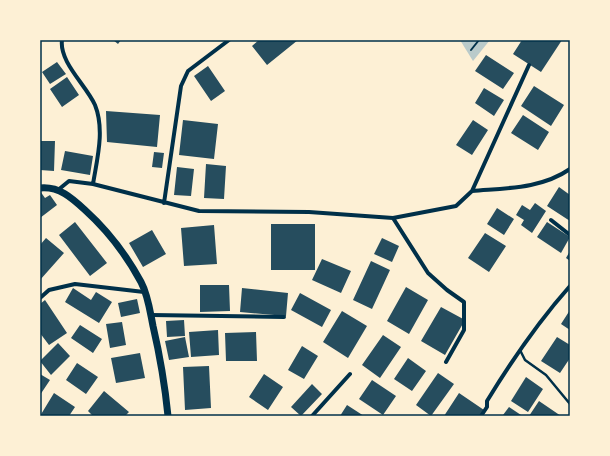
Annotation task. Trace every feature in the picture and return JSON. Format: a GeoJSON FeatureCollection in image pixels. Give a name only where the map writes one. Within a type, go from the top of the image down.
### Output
{"type":"FeatureCollection","features":[{"type":"Feature","properties":{"kind":"street"},"geometry":{"type":"LineString","coordinates":[[62,40],[62,52],[95,105],[100,130],[99,148],[93,184]]}},
{"type":"Feature","properties":{"kind":"street"},"geometry":{"type":"LineString","coordinates":[[164,203],[181,86],[188,71],[230,40]]}},
{"type":"Feature","properties":{"kind":"street"},"geometry":{"type":"LineString","coordinates":[[58,190],[69,181],[93,184],[199,212],[309,212],[393,218],[456,206],[472,191],[529,65]]}},
{"type":"Feature","properties":{"kind":"street"},"geometry":{"type":"LineString","coordinates":[[472,191],[534,185],[561,175],[570,169]]}},
{"type":"Feature","properties":{"kind":"street"},"geometry":{"type":"LineString","coordinates":[[40,188],[58,190],[72,198],[108,235],[131,266],[144,292],[151,315],[166,392],[168,416]]}},
{"type":"Feature","properties":{"kind":"street"},"geometry":{"type":"LineString","coordinates":[[393,218],[428,273],[447,290],[464,302],[464,330],[446,362]]}},
{"type":"Feature","properties":{"kind":"street"},"geometry":{"type":"LineString","coordinates":[[551,220],[570,235]]}},
{"type":"Feature","properties":{"kind":"street"},"geometry":{"type":"LineString","coordinates":[[40,298],[49,290],[75,284],[144,292]]}},
{"type":"Feature","properties":{"kind":"street"},"geometry":{"type":"LineString","coordinates":[[482,416],[487,407],[487,400],[519,350],[547,312],[570,286]]}},
{"type":"Feature","properties":{"kind":"street"},"geometry":{"type":"LineString","coordinates":[[151,315],[284,316]]}},
{"type":"Feature","properties":{"kind":"street"},"geometry":{"type":"LineString","coordinates":[[312,416],[350,374]]}},
{"type":"Feature","properties":{"kind":"lane"},"geometry":{"type":"LineString","coordinates":[[519,350],[525,360],[546,375],[570,404]]}},
{"type":"Feature","properties":{"kind":"path"},"geometry":{"type":"LineString","coordinates":[[471,50],[479,40]]}},
{"type":"Feature","properties":{"kind":"shaded area"},"geometry":{"type":"Polygon","coordinates":[[[460,40],[490,40],[473,61],[460,40]]]}},
{"type":"Feature","properties":{"kind":"building"},"geometry":{"type":"Polygon","coordinates":[[[113,40],[121,40],[118,44],[113,40]]]}},
{"type":"Feature","properties":{"kind":"building"},"geometry":{"type":"Polygon","coordinates":[[[259,40],[298,40],[267,65],[252,46],[259,40]]]}},
{"type":"Feature","properties":{"kind":"building"},"geometry":{"type":"Polygon","coordinates":[[[522,40],[562,40],[541,72],[513,54],[522,40]]]}},
{"type":"Feature","properties":{"kind":"building"},"geometry":{"type":"Polygon","coordinates":[[[486,55],[514,73],[503,89],[475,71],[486,55]]]}},
{"type":"Feature","properties":{"kind":"building"},"geometry":{"type":"Polygon","coordinates":[[[57,62],[66,74],[50,84],[42,72],[57,62]]]}},
{"type":"Feature","properties":{"kind":"building"},"geometry":{"type":"Polygon","coordinates":[[[208,66],[225,91],[211,101],[194,76],[208,66]]]}},
{"type":"Feature","properties":{"kind":"building"},"geometry":{"type":"Polygon","coordinates":[[[67,77],[79,95],[62,107],[50,89],[67,77]]]}},
{"type":"Feature","properties":{"kind":"building"},"geometry":{"type":"Polygon","coordinates":[[[534,86],[564,105],[551,126],[521,106],[534,86]]]}},
{"type":"Feature","properties":{"kind":"building"},"geometry":{"type":"Polygon","coordinates":[[[484,88],[504,100],[494,116],[475,103],[484,88]]]}},
{"type":"Feature","properties":{"kind":"building"},"geometry":{"type":"Polygon","coordinates":[[[106,111],[160,115],[157,147],[107,142],[106,111]]]}},
{"type":"Feature","properties":{"kind":"building"},"geometry":{"type":"Polygon","coordinates":[[[523,115],[549,132],[538,150],[511,133],[523,115]]]}},
{"type":"Feature","properties":{"kind":"building"},"geometry":{"type":"Polygon","coordinates":[[[183,120],[218,124],[214,159],[179,155],[183,120]]]}},
{"type":"Feature","properties":{"kind":"building"},"geometry":{"type":"Polygon","coordinates":[[[473,120],[488,130],[472,155],[456,145],[473,120]]]}},
{"type":"Feature","properties":{"kind":"building"},"geometry":{"type":"Polygon","coordinates":[[[40,141],[55,141],[54,171],[40,170],[40,141]]]}},
{"type":"Feature","properties":{"kind":"building"},"geometry":{"type":"Polygon","coordinates":[[[65,151],[93,156],[90,175],[61,170],[65,151]]]}},
{"type":"Feature","properties":{"kind":"building"},"geometry":{"type":"Polygon","coordinates":[[[154,152],[164,153],[162,168],[152,167],[154,152]]]}},
{"type":"Feature","properties":{"kind":"building"},"geometry":{"type":"Polygon","coordinates":[[[206,164],[226,166],[224,199],[204,198],[206,164]]]}},
{"type":"Feature","properties":{"kind":"building"},"geometry":{"type":"Polygon","coordinates":[[[177,167],[194,169],[191,196],[174,195],[177,167]]]}},
{"type":"Feature","properties":{"kind":"building"},"geometry":{"type":"Polygon","coordinates":[[[559,187],[570,195],[570,221],[547,206],[559,187]]]}},
{"type":"Feature","properties":{"kind":"building"},"geometry":{"type":"Polygon","coordinates":[[[40,191],[45,198],[50,195],[57,205],[40,218],[40,191]]]}},
{"type":"Feature","properties":{"kind":"building"},"geometry":{"type":"Polygon","coordinates":[[[535,203],[546,211],[532,233],[521,225],[524,220],[516,215],[522,205],[530,210],[535,203]]]}},
{"type":"Feature","properties":{"kind":"building"},"geometry":{"type":"Polygon","coordinates":[[[497,208],[514,219],[504,235],[487,224],[497,208]]]}},
{"type":"Feature","properties":{"kind":"building"},"geometry":{"type":"Polygon","coordinates":[[[75,222],[107,263],[90,276],[59,235],[75,222]]]}},
{"type":"Feature","properties":{"kind":"building"},"geometry":{"type":"Polygon","coordinates":[[[547,222],[570,237],[561,253],[537,237],[547,222]]]}},
{"type":"Feature","properties":{"kind":"building"},"geometry":{"type":"Polygon","coordinates":[[[271,224],[315,224],[315,270],[271,270],[271,224]]]}},
{"type":"Feature","properties":{"kind":"building"},"geometry":{"type":"Polygon","coordinates":[[[214,225],[217,264],[184,266],[181,228],[214,225]]]}},
{"type":"Feature","properties":{"kind":"building"},"geometry":{"type":"Polygon","coordinates":[[[152,230],[166,254],[143,267],[129,243],[152,230]]]}},
{"type":"Feature","properties":{"kind":"building"},"geometry":{"type":"Polygon","coordinates":[[[485,233],[506,246],[489,272],[468,258],[485,233]]]}},
{"type":"Feature","properties":{"kind":"building"},"geometry":{"type":"Polygon","coordinates":[[[46,238],[64,253],[40,280],[40,245],[46,238]]]}},
{"type":"Feature","properties":{"kind":"building"},"geometry":{"type":"Polygon","coordinates":[[[382,238],[399,246],[392,262],[374,254],[382,238]]]}},
{"type":"Feature","properties":{"kind":"building"},"geometry":{"type":"Polygon","coordinates":[[[570,251],[570,261],[566,258],[570,251]]]}},
{"type":"Feature","properties":{"kind":"building"},"geometry":{"type":"Polygon","coordinates":[[[322,259],[351,271],[341,293],[312,280],[322,259]]]}},
{"type":"Feature","properties":{"kind":"building"},"geometry":{"type":"Polygon","coordinates":[[[371,261],[390,270],[372,309],[353,300],[371,261]]]}},
{"type":"Feature","properties":{"kind":"building"},"geometry":{"type":"Polygon","coordinates":[[[200,285],[229,285],[230,311],[200,312],[200,285]]]}},
{"type":"Feature","properties":{"kind":"building"},"geometry":{"type":"Polygon","coordinates":[[[406,287],[428,300],[409,334],[387,321],[406,287]]]}},
{"type":"Feature","properties":{"kind":"building"},"geometry":{"type":"Polygon","coordinates":[[[73,288],[91,300],[96,292],[112,302],[99,323],[65,302],[73,288]]]}},
{"type":"Feature","properties":{"kind":"building"},"geometry":{"type":"Polygon","coordinates":[[[242,288],[288,293],[286,316],[240,312],[242,288]]]}},
{"type":"Feature","properties":{"kind":"building"},"geometry":{"type":"Polygon","coordinates":[[[300,293],[331,310],[322,327],[291,310],[300,293]]]}},
{"type":"Feature","properties":{"kind":"building"},"geometry":{"type":"Polygon","coordinates":[[[137,299],[140,313],[121,317],[118,303],[137,299]]]}},
{"type":"Feature","properties":{"kind":"building"},"geometry":{"type":"Polygon","coordinates":[[[45,300],[67,333],[49,345],[40,333],[40,304],[45,300]]]}},
{"type":"Feature","properties":{"kind":"building"},"geometry":{"type":"Polygon","coordinates":[[[441,307],[465,320],[445,355],[421,341],[441,307]]]}},
{"type":"Feature","properties":{"kind":"building"},"geometry":{"type":"Polygon","coordinates":[[[570,310],[570,330],[561,324],[570,310]]]}},
{"type":"Feature","properties":{"kind":"building"},"geometry":{"type":"Polygon","coordinates":[[[342,311],[367,326],[348,358],[323,342],[342,311]]]}},
{"type":"Feature","properties":{"kind":"building"},"geometry":{"type":"Polygon","coordinates":[[[184,320],[185,336],[167,337],[166,321],[184,320]]]}},
{"type":"Feature","properties":{"kind":"building"},"geometry":{"type":"Polygon","coordinates":[[[122,322],[126,345],[110,348],[106,324],[122,322]]]}},
{"type":"Feature","properties":{"kind":"building"},"geometry":{"type":"Polygon","coordinates":[[[80,325],[102,339],[93,353],[71,338],[80,325]]]}},
{"type":"Feature","properties":{"kind":"building"},"geometry":{"type":"Polygon","coordinates":[[[218,330],[219,355],[191,357],[189,332],[218,330]]]}},
{"type":"Feature","properties":{"kind":"building"},"geometry":{"type":"Polygon","coordinates":[[[256,332],[257,361],[226,361],[225,333],[256,332]]]}},
{"type":"Feature","properties":{"kind":"building"},"geometry":{"type":"Polygon","coordinates":[[[383,335],[401,347],[380,378],[362,365],[383,335]]]}},
{"type":"Feature","properties":{"kind":"building"},"geometry":{"type":"Polygon","coordinates":[[[185,337],[189,357],[169,360],[165,341],[185,337]]]}},
{"type":"Feature","properties":{"kind":"building"},"geometry":{"type":"Polygon","coordinates":[[[557,337],[570,345],[570,358],[560,373],[541,361],[557,337]]]}},
{"type":"Feature","properties":{"kind":"building"},"geometry":{"type":"Polygon","coordinates":[[[58,343],[70,356],[51,375],[40,361],[58,343]]]}},
{"type":"Feature","properties":{"kind":"building"},"geometry":{"type":"Polygon","coordinates":[[[302,346],[318,356],[304,379],[288,370],[302,346]]]}},
{"type":"Feature","properties":{"kind":"building"},"geometry":{"type":"Polygon","coordinates":[[[140,353],[145,378],[116,383],[111,358],[140,353]]]}},
{"type":"Feature","properties":{"kind":"building"},"geometry":{"type":"Polygon","coordinates":[[[408,358],[426,371],[412,391],[394,379],[408,358]]]}},
{"type":"Feature","properties":{"kind":"building"},"geometry":{"type":"Polygon","coordinates":[[[77,363],[98,377],[86,394],[66,380],[77,363]]]}},
{"type":"Feature","properties":{"kind":"building"},"geometry":{"type":"Polygon","coordinates":[[[209,366],[211,408],[185,410],[183,367],[209,366]]]}},
{"type":"Feature","properties":{"kind":"building"},"geometry":{"type":"Polygon","coordinates":[[[438,373],[454,384],[431,416],[416,405],[438,373]]]}},
{"type":"Feature","properties":{"kind":"building"},"geometry":{"type":"Polygon","coordinates":[[[40,374],[50,380],[40,395],[40,374]]]}},
{"type":"Feature","properties":{"kind":"building"},"geometry":{"type":"Polygon","coordinates":[[[264,374],[283,387],[268,410],[249,397],[264,374]]]}},
{"type":"Feature","properties":{"kind":"building"},"geometry":{"type":"Polygon","coordinates":[[[526,377],[543,389],[528,412],[511,401],[526,377]]]}},
{"type":"Feature","properties":{"kind":"building"},"geometry":{"type":"Polygon","coordinates":[[[372,380],[396,396],[383,415],[359,399],[372,380]]]}},
{"type":"Feature","properties":{"kind":"building"},"geometry":{"type":"Polygon","coordinates":[[[312,384],[322,394],[301,416],[291,407],[312,384]]]}},
{"type":"Feature","properties":{"kind":"building"},"geometry":{"type":"Polygon","coordinates":[[[104,391],[129,412],[125,416],[93,416],[88,411],[104,391]]]}},
{"type":"Feature","properties":{"kind":"building"},"geometry":{"type":"Polygon","coordinates":[[[54,393],[75,407],[69,416],[40,416],[54,393]]]}},
{"type":"Feature","properties":{"kind":"building"},"geometry":{"type":"Polygon","coordinates":[[[459,393],[484,410],[480,416],[444,416],[459,393]]]}},
{"type":"Feature","properties":{"kind":"building"},"geometry":{"type":"Polygon","coordinates":[[[539,401],[561,416],[529,416],[539,401]]]}},
{"type":"Feature","properties":{"kind":"building"},"geometry":{"type":"Polygon","coordinates":[[[347,405],[364,416],[340,416],[347,405]]]}},
{"type":"Feature","properties":{"kind":"building"},"geometry":{"type":"Polygon","coordinates":[[[509,407],[521,415],[503,415],[509,407]]]}}]}
